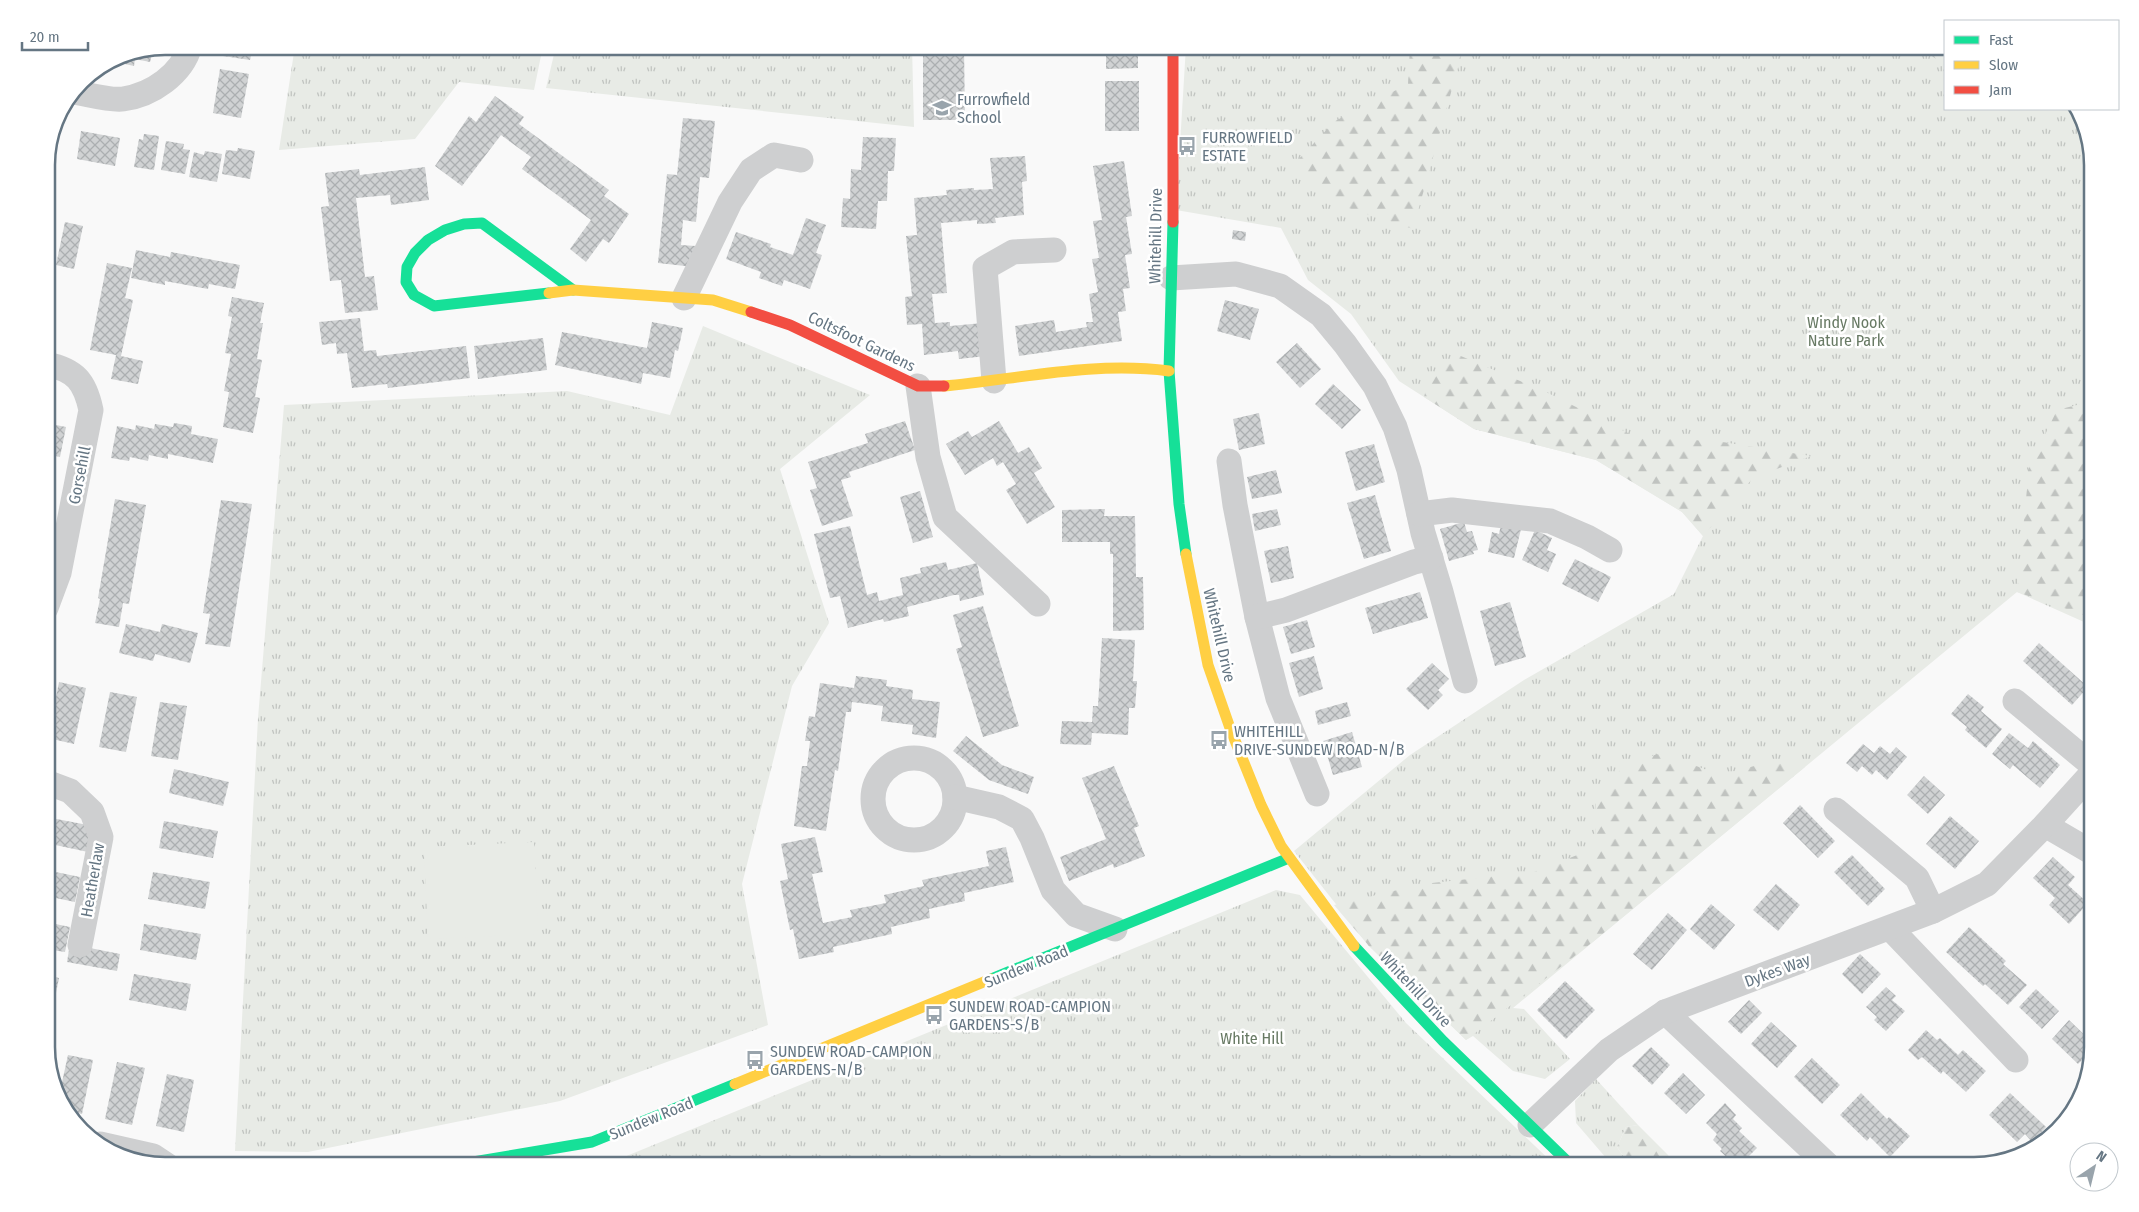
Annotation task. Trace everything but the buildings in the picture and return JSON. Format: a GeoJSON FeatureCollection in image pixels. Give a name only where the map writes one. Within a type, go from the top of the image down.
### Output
{"type":"FeatureCollection","features":[{"type":"Feature","properties":{"kind":"street"},"geometry":{"type":"LineString","coordinates":[[82,93],[122,99],[148,92],[169,78],[188,55]]}},
{"type":"Feature","properties":{"kind":"street","name":"Whitehill Drive"},"geometry":{"type":"LineString","coordinates":[[1173,55],[1174,160],[1169,371],[1179,504],[1187,561],[1208,665],[1260,805],[1289,858],[1358,951],[1443,1042],[1563,1157]]}},
{"type":"Feature","properties":{"kind":"street"},"geometry":{"type":"LineString","coordinates":[[684,298],[730,202],[751,170],[774,155],[801,160]]}},
{"type":"Feature","properties":{"kind":"street","name":"Coltsfoot Gardens"},"geometry":{"type":"LineString","coordinates":[[573,290],[482,222],[471,221],[452,227],[430,238],[414,253],[405,269],[407,287],[420,302],[434,306],[573,290],[713,300],[790,324],[918,386],[943,386],[994,381],[1076,370],[1138,367],[1169,371]]}},
{"type":"Feature","properties":{"kind":"street"},"geometry":{"type":"LineString","coordinates":[[994,381],[985,268],[1013,252],[1054,250]]}},
{"type":"Feature","properties":{"kind":"street"},"geometry":{"type":"LineString","coordinates":[[1171,278],[1236,274],[1280,286],[1321,315],[1375,386],[1395,427],[1465,681]]}},
{"type":"Feature","properties":{"kind":"street","name":"Gorsehill"},"geometry":{"type":"LineString","coordinates":[[55,366],[72,373],[82,383],[87,393],[91,410],[59,573],[55,584]]}},
{"type":"Feature","properties":{"kind":"street"},"geometry":{"type":"LineString","coordinates":[[918,386],[928,457],[945,517],[1038,604]]}},
{"type":"Feature","properties":{"kind":"street"},"geometry":{"type":"LineString","coordinates":[[1229,461],[1235,505],[1257,617],[1278,698],[1317,794]]}},
{"type":"Feature","properties":{"kind":"street"},"geometry":{"type":"LineString","coordinates":[[1419,514],[1452,510],[1550,521],[1587,536],[1610,550]]}},
{"type":"Feature","properties":{"kind":"street"},"geometry":{"type":"LineString","coordinates":[[1257,617],[1286,610],[1414,562],[1431,558]]}},
{"type":"Feature","properties":{"kind":"street"},"geometry":{"type":"LineString","coordinates":[[2015,701],[2084,758]]}},
{"type":"Feature","properties":{"kind":"street","name":"Dykes Way"},"geometry":{"type":"LineString","coordinates":[[1530,1126],[1609,1050],[1665,1012],[1890,928],[1932,911],[1987,884],[2084,782]]}},
{"type":"Feature","properties":{"kind":"street","name":"Heatherlaw"},"geometry":{"type":"LineString","coordinates":[[55,785],[70,791],[92,812],[100,837],[80,945]]}},
{"type":"Feature","properties":{"kind":"street"},"geometry":{"type":"LineString","coordinates":[[955,797],[999,807],[1022,819],[1032,838],[1053,890],[1076,915],[1116,929]]}},
{"type":"Feature","properties":{"kind":"street"},"geometry":{"type":"LineString","coordinates":[[1836,810],[1917,878],[1932,911]]}},
{"type":"Feature","properties":{"kind":"street"},"geometry":{"type":"LineString","coordinates":[[2045,825],[2084,849]]}},
{"type":"Feature","properties":{"kind":"street","name":"Sundew Road"},"geometry":{"type":"LineString","coordinates":[[503,1157],[592,1142],[1289,858]]}},
{"type":"Feature","properties":{"kind":"street"},"geometry":{"type":"LineString","coordinates":[[1890,928],[2016,1060]]}},
{"type":"Feature","properties":{"kind":"street"},"geometry":{"type":"LineString","coordinates":[[1665,1012],[1819,1157]]}},
{"type":"Feature","properties":{"kind":"street"},"geometry":{"type":"LineString","coordinates":[[126,1150],[153,1156]]}},
{"type":"Feature","properties":{"kind":"green space"},"geometry":{"type":"Polygon","coordinates":[[[294,55],[541,55],[534,90],[459,82],[415,139],[279,150],[294,55]]]}},
{"type":"Feature","properties":{"kind":"green space"},"geometry":{"type":"Polygon","coordinates":[[[554,55],[912,55],[914,127],[546,88],[554,55]]]}},
{"type":"Feature","properties":{"kind":"green space","name":"Windy Nook Nature Park"},"geometry":{"type":"Polygon","coordinates":[[[1185,55],[1944,55],[1944,110],[2069,110],[2076,123],[2084,158],[2084,622],[2017,592],[1513,1008],[1524,1009],[1570,1059],[1545,1079],[1513,1071],[1473,1036],[1466,1040],[1369,946],[1294,851],[1410,755],[1524,680],[1674,594],[1703,536],[1682,512],[1596,460],[1474,429],[1399,381],[1351,314],[1308,280],[1281,228],[1176,210],[1185,55]]]}},
{"type":"Feature","properties":{"kind":"green space"},"geometry":{"type":"Polygon","coordinates":[[[1410,55],[1461,55],[1413,229],[1336,204],[1294,164],[1335,121],[1408,84],[1410,55]]]}},
{"type":"Feature","properties":{"kind":"green space"},"geometry":{"type":"Polygon","coordinates":[[[1931,55],[1944,55],[1944,65],[1931,55]]]}},
{"type":"Feature","properties":{"kind":"green space"},"geometry":{"type":"Polygon","coordinates":[[[703,326],[870,395],[780,469],[829,623],[792,686],[742,884],[768,1025],[560,1101],[308,1152],[235,1151],[258,718],[284,405],[567,391],[670,415],[703,326]]]}},
{"type":"Feature","properties":{"kind":"green space"},"geometry":{"type":"Polygon","coordinates":[[[1456,354],[1544,391],[1638,438],[1716,441],[1811,456],[1753,478],[1703,536],[1682,512],[1596,460],[1474,429],[1424,397],[1429,378],[1456,354]]]}},
{"type":"Feature","properties":{"kind":"green space"},"geometry":{"type":"Polygon","coordinates":[[[2084,403],[2084,615],[2017,592],[2029,468],[2057,410],[2084,403]]]}},
{"type":"Feature","properties":{"kind":"green space"},"geometry":{"type":"Polygon","coordinates":[[[1662,753],[1720,775],[1781,759],[1805,767],[1594,941],[1466,1040],[1369,946],[1334,905],[1423,884],[1534,872],[1595,848],[1596,799],[1626,763],[1662,753]]]}},
{"type":"Feature","properties":{"kind":"green space"},"geometry":{"type":"Polygon","coordinates":[[[534,842],[538,934],[428,939],[424,847],[534,842]]]}},
{"type":"Feature","properties":{"kind":"green space","name":"White Hill"},"geometry":{"type":"Polygon","coordinates":[[[1276,890],[1300,895],[1406,1023],[1547,1157],[624,1157],[1276,890]]]}},
{"type":"Feature","properties":{"kind":"green space"},"geometry":{"type":"Polygon","coordinates":[[[1596,1079],[1638,1125],[1626,1127],[1617,1147],[1624,1157],[1605,1157],[1576,1123],[1575,1101],[1596,1079]]]}},
{"type":"Feature","properties":{"kind":"green space"},"geometry":{"type":"Polygon","coordinates":[[[1638,1125],[1669,1157],[1624,1157],[1617,1147],[1626,1127],[1638,1125]]]}},
{"type":"Feature","properties":{"kind":"traffic: fast"},"geometry":{"type":"LineString","coordinates":[[1173,222],[1169,371],[1179,504],[1186,554]]}},
{"type":"Feature","properties":{"kind":"traffic: fast"},"geometry":{"type":"LineString","coordinates":[[549,293],[434,306],[414,295],[406,282],[407,267],[415,253],[428,240],[445,230],[464,224],[482,223],[573,290]]}},
{"type":"Feature","properties":{"kind":"traffic: fast"},"geometry":{"type":"LineString","coordinates":[[991,979],[1289,858]]}},
{"type":"Feature","properties":{"kind":"traffic: fast"},"geometry":{"type":"LineString","coordinates":[[1354,946],[1443,1041],[1563,1157]]}},
{"type":"Feature","properties":{"kind":"traffic: fast"},"geometry":{"type":"LineString","coordinates":[[503,1157],[592,1142],[735,1084]]}},
{"type":"Feature","properties":{"kind":"traffic: slow"},"geometry":{"type":"LineString","coordinates":[[549,293],[573,290],[713,300],[751,312]]}},
{"type":"Feature","properties":{"kind":"traffic: slow"},"geometry":{"type":"LineString","coordinates":[[944,386],[1056,372],[1113,368],[1169,371]]}},
{"type":"Feature","properties":{"kind":"traffic: slow"},"geometry":{"type":"LineString","coordinates":[[1186,554],[1208,665],[1230,728],[1261,805],[1281,846],[1354,946]]}},
{"type":"Feature","properties":{"kind":"traffic: slow"},"geometry":{"type":"LineString","coordinates":[[735,1084],[991,979]]}},
{"type":"Feature","properties":{"kind":"traffic: jam"},"geometry":{"type":"LineString","coordinates":[[1173,55],[1173,222]]}},
{"type":"Feature","properties":{"kind":"traffic: jam"},"geometry":{"type":"LineString","coordinates":[[751,312],[790,325],[918,386],[944,386]]}},
{"type":"Feature","properties":{"kind":"place","name":"Furrowfield School"},"geometry":{"type":"Point","coordinates":[942,108]}},
{"type":"Feature","properties":{"kind":"place","name":"FURROWFIELD ESTATE"},"geometry":{"type":"Point","coordinates":[1187,146]}},
{"type":"Feature","properties":{"kind":"place","name":"WHITEHILL DRIVE-SUNDEW ROAD-N/B"},"geometry":{"type":"Point","coordinates":[1219,740]}},
{"type":"Feature","properties":{"kind":"place","name":"SUNDEW ROAD-CAMPION GARDENS-S/B"},"geometry":{"type":"Point","coordinates":[934,1015]}},
{"type":"Feature","properties":{"kind":"place","name":"SUNDEW ROAD-CAMPION GARDENS-N/B"},"geometry":{"type":"Point","coordinates":[755,1060]}}]}
